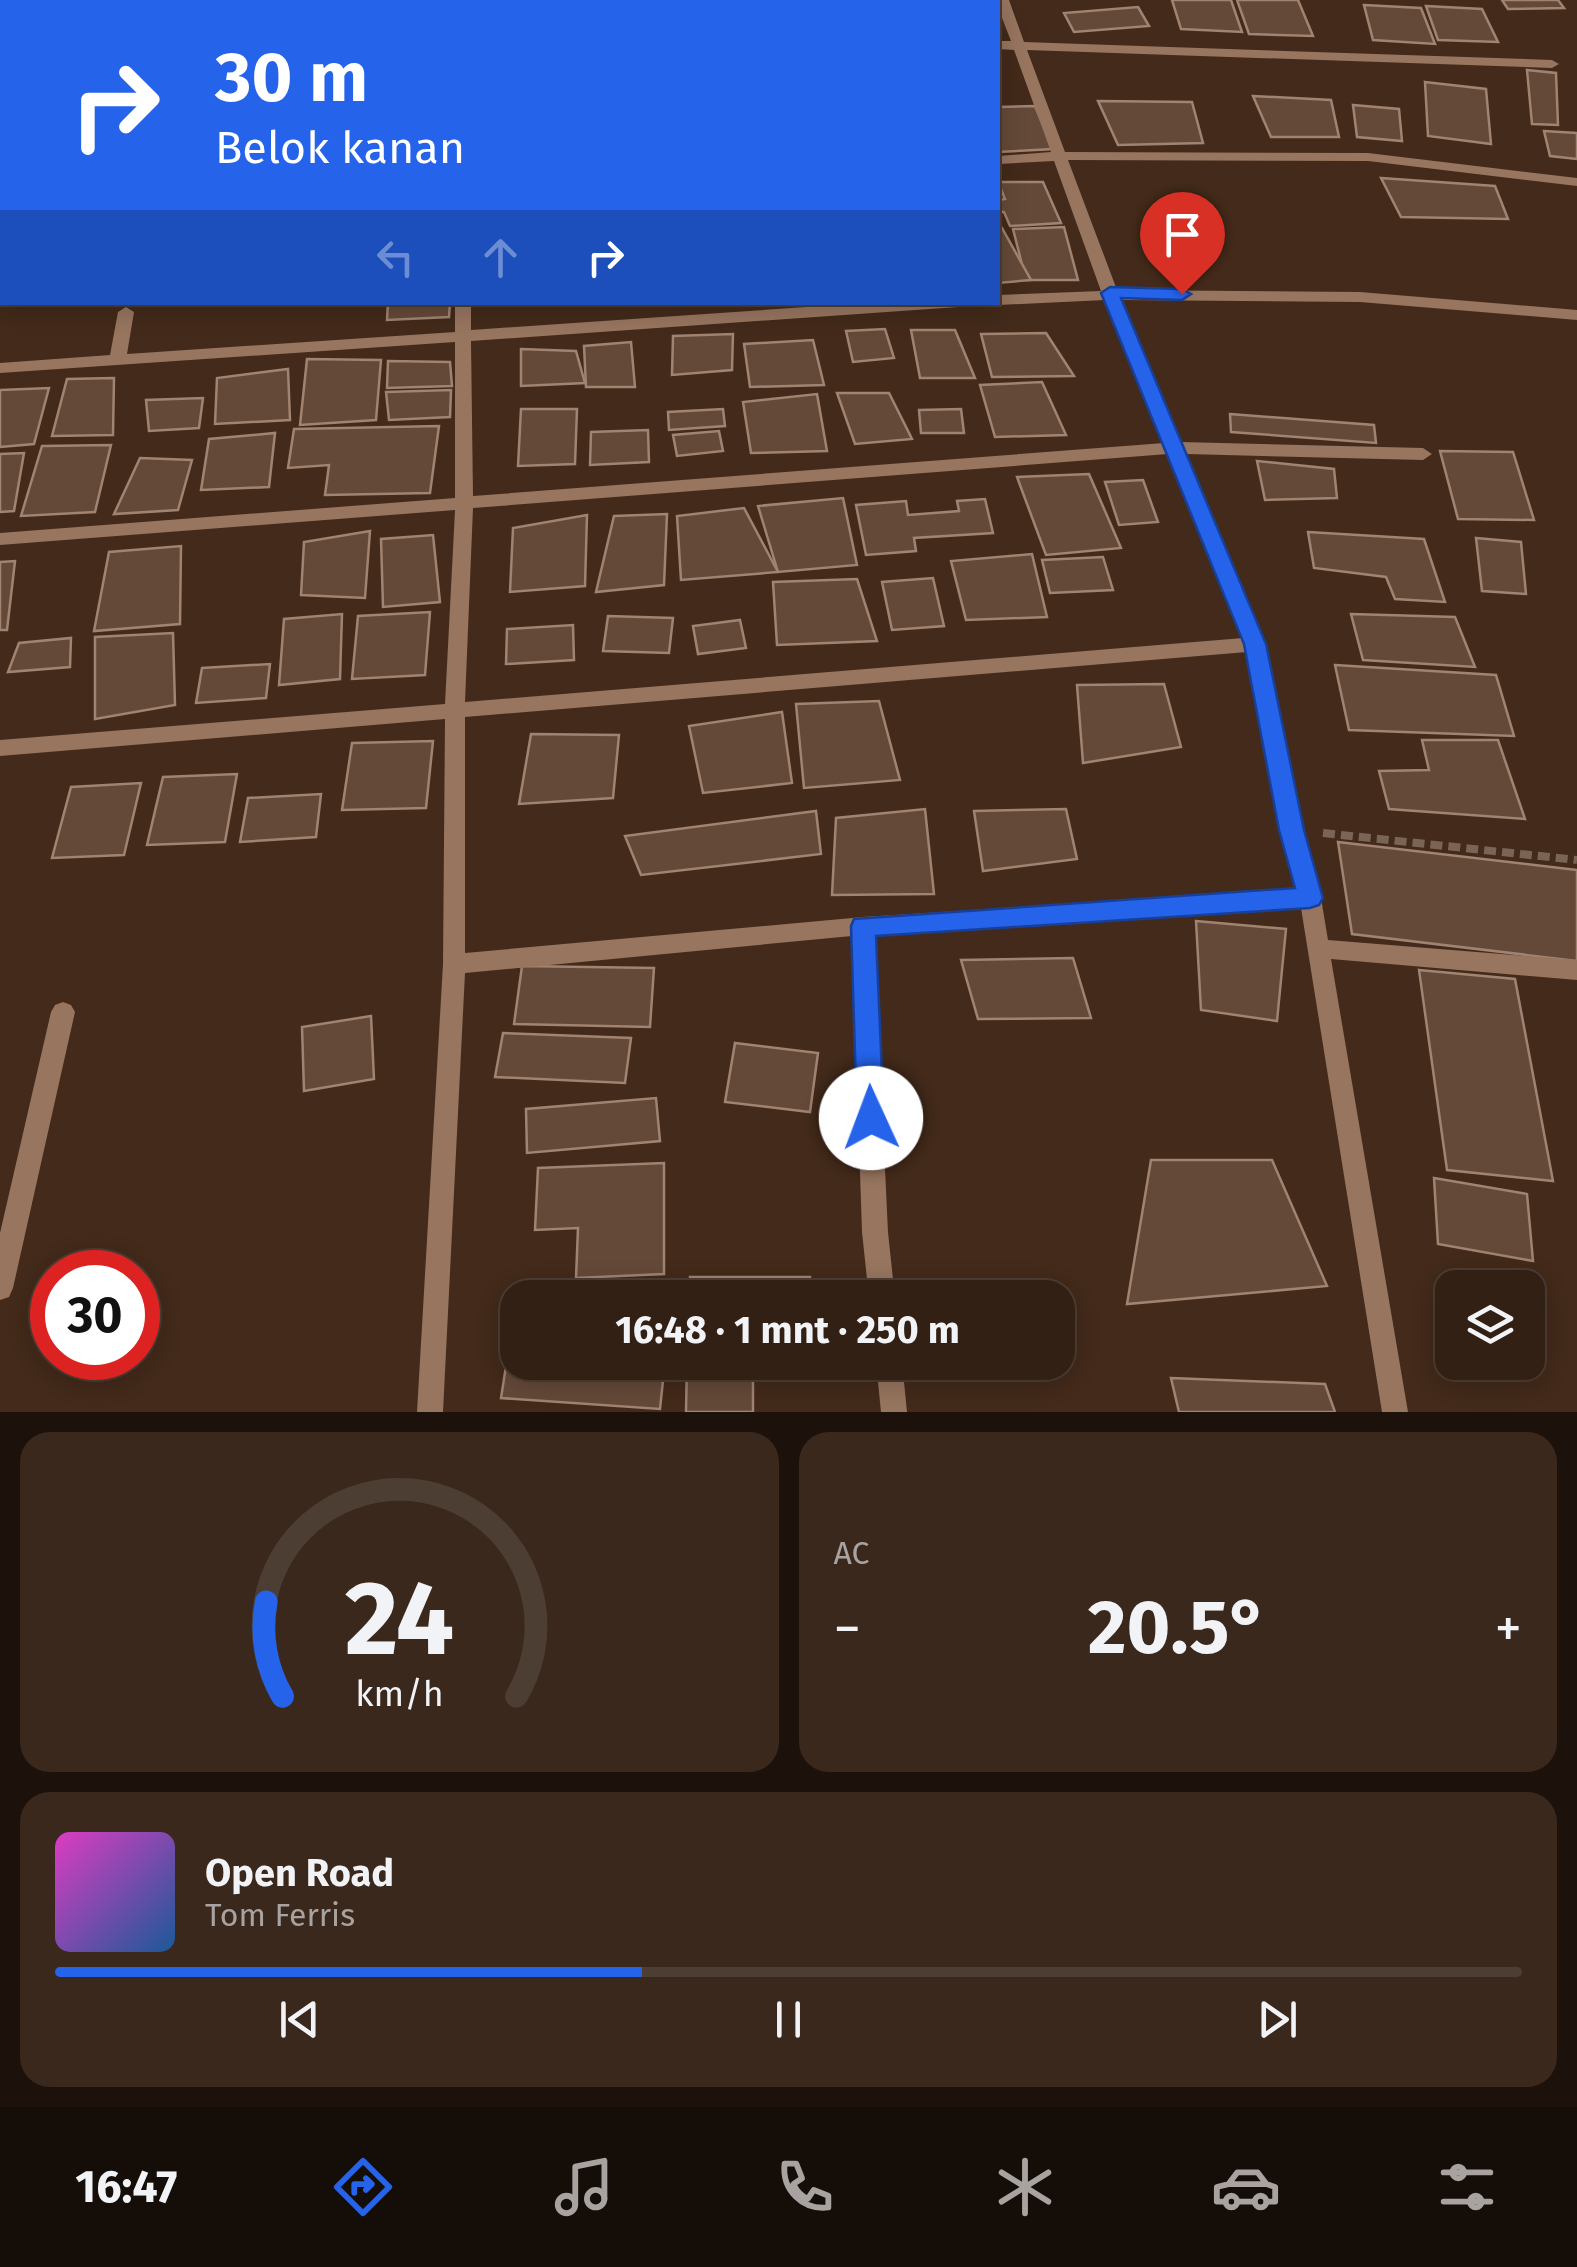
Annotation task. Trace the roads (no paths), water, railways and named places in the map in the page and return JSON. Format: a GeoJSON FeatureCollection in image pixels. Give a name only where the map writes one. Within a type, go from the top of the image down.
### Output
{"type":"FeatureCollection","features":[{"type":"Feature","properties":{"kind":"street"},"geometry":{"type":"LineString","coordinates":[[1002,0],[1007,44],[1061,156],[1110,293],[1255,644],[1320,948],[1395,1412]]}},
{"type":"Feature","properties":{"kind":"street"},"geometry":{"type":"LineString","coordinates":[[1007,44],[1552,64]]}},
{"type":"Feature","properties":{"kind":"street"},"geometry":{"type":"LineString","coordinates":[[1000,160],[1061,156],[1368,157],[1577,182]]}},
{"type":"Feature","properties":{"kind":"street"},"geometry":{"type":"LineString","coordinates":[[1000,300],[1110,293],[1433,300],[1577,315]]}},
{"type":"Feature","properties":{"kind":"street"},"geometry":{"type":"LineString","coordinates":[[430,1412],[454,964],[454,708],[464,503],[463,305]]}},
{"type":"Feature","properties":{"kind":"street"},"geometry":{"type":"LineString","coordinates":[[0,368],[912,305]]}},
{"type":"Feature","properties":{"kind":"street"},"geometry":{"type":"LineString","coordinates":[[118,359],[126,312]]}},
{"type":"Feature","properties":{"kind":"street"},"geometry":{"type":"LineString","coordinates":[[0,539],[1175,448],[1422,454]]}},
{"type":"Feature","properties":{"kind":"street"},"geometry":{"type":"LineString","coordinates":[[0,748],[1255,644]]}},
{"type":"Feature","properties":{"kind":"street"},"geometry":{"type":"LineString","coordinates":[[454,964],[863,926],[1310,898]]}},
{"type":"Feature","properties":{"kind":"street"},"geometry":{"type":"LineString","coordinates":[[863,926],[880,1280]]}},
{"type":"Feature","properties":{"kind":"street"},"geometry":{"type":"LineString","coordinates":[[1320,948],[1577,970]]}},
{"type":"Feature","properties":{"kind":"street"},"geometry":{"type":"LineString","coordinates":[[0,1288],[63,1012]]}},
{"type":"Feature","properties":{"kind":"street"},"geometry":{"type":"LineString","coordinates":[[890,1380],[894,1412]]}}]}
